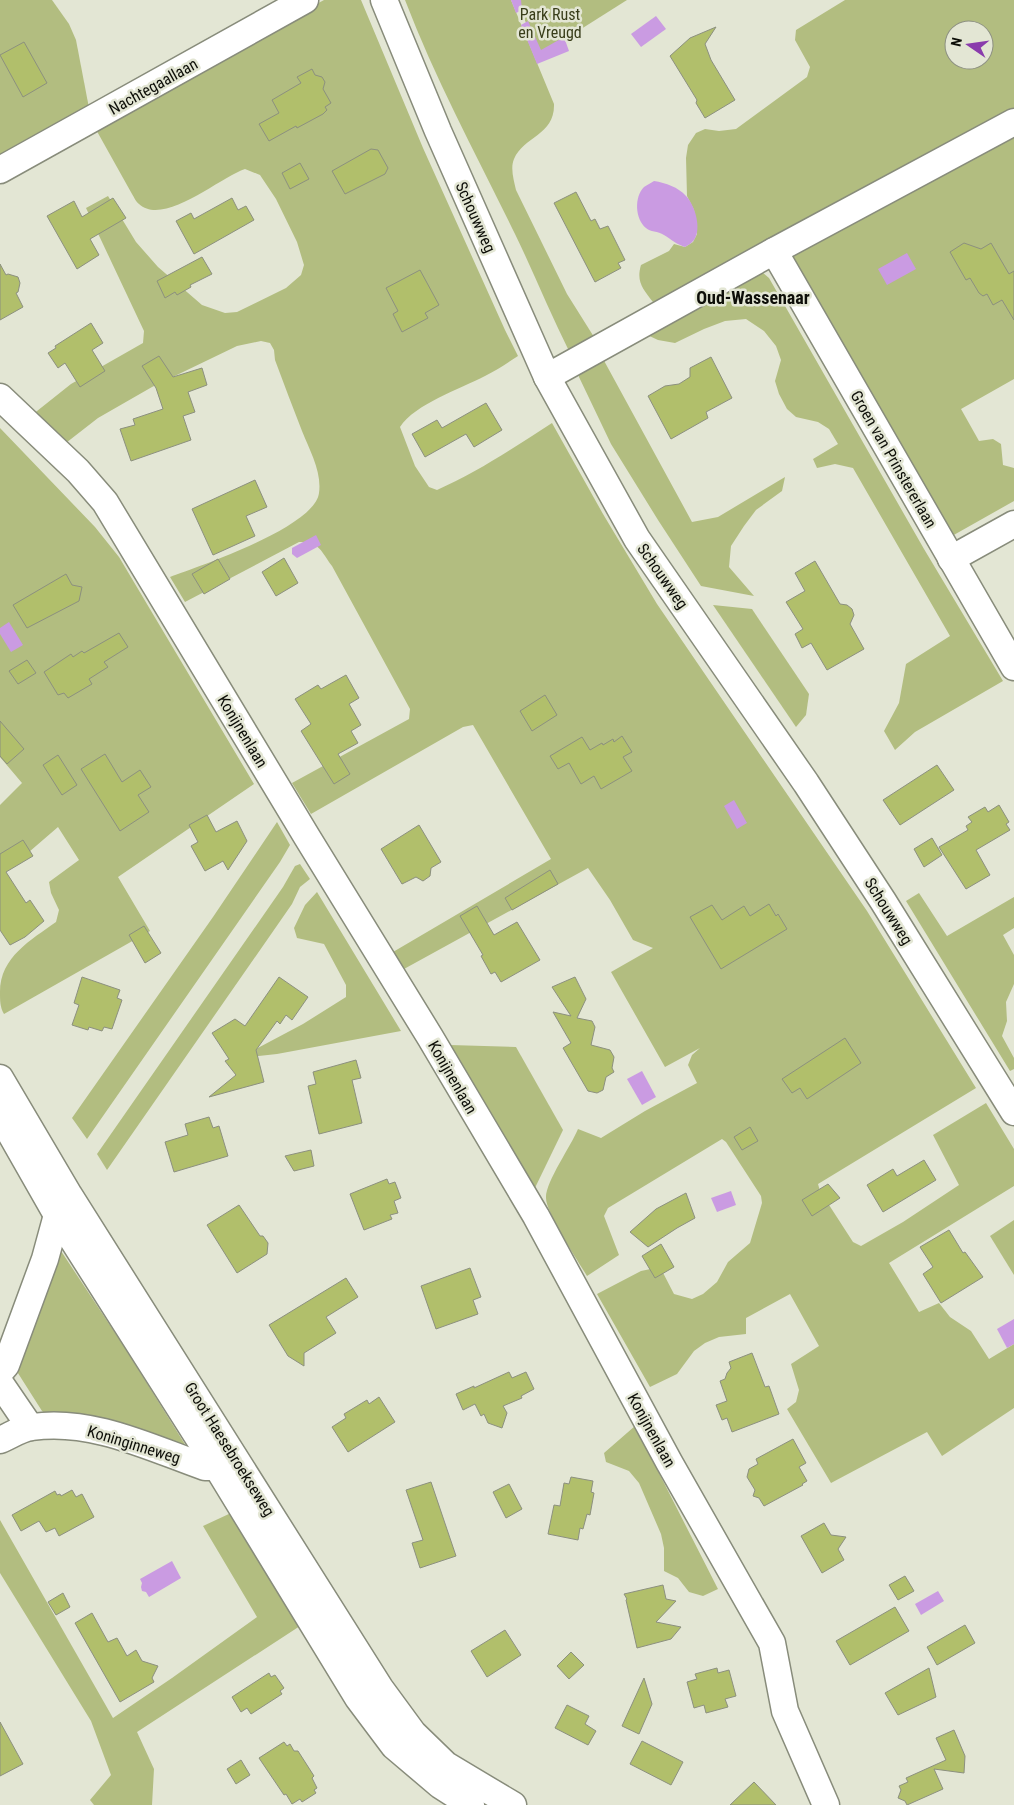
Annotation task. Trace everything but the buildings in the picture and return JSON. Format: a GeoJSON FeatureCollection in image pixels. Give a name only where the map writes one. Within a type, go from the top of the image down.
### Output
{"type":"FeatureCollection","features":[{"type":"Feature","properties":{"kind":"street","name":"Nachtegaallaan"},"geometry":{"type":"LineString","coordinates":[[0,170],[305,0]]}},
{"type":"Feature","properties":{"kind":"street","name":"Schouwweg"},"geometry":{"type":"LineString","coordinates":[[384,0],[438,131],[547,377],[637,539],[794,767],[883,901],[1014,1112]]}},
{"type":"Feature","properties":{"kind":"street"},"geometry":{"type":"LineString","coordinates":[[547,377],[774,251],[1014,122]]}},
{"type":"Feature","properties":{"kind":"street","name":"Groen van Prinstererlaan"},"geometry":{"type":"LineString","coordinates":[[774,251],[1014,667]]}},
{"type":"Feature","properties":{"kind":"street","name":"Konijnenlaan"},"geometry":{"type":"LineString","coordinates":[[0,397],[78,471],[105,502],[430,1037],[536,1216],[669,1462],[772,1643],[784,1711],[826,1805]]}},
{"type":"Feature","properties":{"kind":"street"},"geometry":{"type":"LineString","coordinates":[[951,558],[1014,524]]}},
{"type":"Feature","properties":{"kind":"street","name":"Groot Haesebroekseweg"},"geometry":{"type":"LineString","coordinates":[[0,1078],[63,1205]]}},
{"type":"Feature","properties":{"kind":"street","name":"Groot Haesebroekseweg"},"geometry":{"type":"LineString","coordinates":[[0,1115],[63,1205],[225,1462],[380,1688],[413,1734],[490,1802]]}},
{"type":"Feature","properties":{"kind":"street"},"geometry":{"type":"LineString","coordinates":[[0,1372],[6,1365],[63,1205]]}},
{"type":"Feature","properties":{"kind":"street"},"geometry":{"type":"LineString","coordinates":[[0,1383],[30,1427]]}},
{"type":"Feature","properties":{"kind":"street","name":"Koninginneweg"},"geometry":{"type":"LineString","coordinates":[[0,1440],[30,1427],[68,1425],[95,1430],[205,1467],[225,1462]]}},
{"type":"Feature","properties":{"kind":"green space"},"geometry":{"type":"Polygon","coordinates":[[[0,0],[52,0],[69,24],[76,40],[89,108],[0,159],[0,0]]]}},
{"type":"Feature","properties":{"kind":"green space"},"geometry":{"type":"Polygon","coordinates":[[[324,0],[361,0],[423,148],[518,356],[489,374],[427,404],[407,419],[400,427],[415,466],[429,487],[437,490],[482,467],[552,423],[603,514],[657,604],[867,911],[976,1088],[818,1184],[820,1191],[853,1242],[861,1246],[903,1222],[959,1185],[933,1135],[986,1103],[1014,1149],[1014,1186],[889,1263],[919,1312],[939,1303],[950,1317],[971,1331],[989,1359],[1014,1344],[1014,1408],[942,1456],[927,1432],[831,1483],[787,1409],[796,1402],[799,1390],[791,1364],[819,1346],[790,1294],[746,1318],[746,1334],[719,1337],[705,1343],[694,1351],[677,1374],[650,1387],[597,1294],[641,1271],[660,1267],[674,1294],[692,1299],[703,1294],[717,1282],[728,1262],[750,1243],[762,1203],[761,1196],[726,1142],[722,1139],[608,1208],[604,1216],[619,1255],[587,1276],[563,1237],[547,1205],[546,1198],[550,1183],[578,1129],[601,1138],[645,1111],[697,1083],[688,1065],[692,1055],[700,1048],[665,1067],[611,972],[653,948],[633,940],[610,900],[588,868],[404,969],[393,952],[551,859],[473,725],[463,727],[311,814],[292,783],[409,719],[410,709],[332,566],[315,545],[299,542],[185,602],[170,577],[229,555],[278,532],[313,506],[319,493],[319,477],[315,462],[270,343],[261,341],[237,346],[152,387],[98,418],[62,446],[32,415],[71,384],[143,343],[144,331],[86,208],[108,196],[136,242],[158,267],[202,305],[225,313],[237,312],[286,288],[301,275],[304,265],[297,242],[276,199],[260,175],[245,169],[177,205],[163,209],[150,209],[136,201],[94,126],[324,0]]]}},
{"type":"Feature","properties":{"kind":"green space"},"geometry":{"type":"Polygon","coordinates":[[[405,0],[511,0],[554,104],[550,122],[519,151],[514,159],[513,179],[516,190],[567,294],[594,337],[569,351],[515,234],[443,89],[405,0]]]}},
{"type":"Feature","properties":{"kind":"green space","name":"Park Rust en Vreugd"},"geometry":{"type":"Polygon","coordinates":[[[516,0],[627,0],[540,55],[516,0]]]}},
{"type":"Feature","properties":{"kind":"green space"},"geometry":{"type":"Polygon","coordinates":[[[845,0],[1014,0],[1014,116],[653,302],[643,289],[640,281],[641,265],[669,251],[674,244],[685,247],[693,242],[697,234],[694,210],[687,196],[686,158],[688,145],[696,133],[705,129],[719,131],[736,129],[807,77],[810,67],[795,40],[796,30],[845,0]]]}},
{"type":"Feature","properties":{"kind":"green space"},"geometry":{"type":"Polygon","coordinates":[[[1014,129],[1014,379],[961,409],[979,441],[993,439],[1001,444],[1003,465],[1014,468],[1014,501],[952,536],[791,261],[790,247],[1014,129]]]}},
{"type":"Feature","properties":{"kind":"green space"},"geometry":{"type":"Polygon","coordinates":[[[756,267],[769,278],[924,549],[1003,681],[915,732],[895,750],[884,731],[899,703],[906,664],[950,636],[853,468],[835,464],[817,468],[813,459],[838,444],[829,429],[818,422],[796,417],[787,409],[775,381],[781,360],[776,346],[764,331],[746,319],[725,321],[675,343],[658,340],[643,333],[756,267]]]}},
{"type":"Feature","properties":{"kind":"green space"},"geometry":{"type":"Polygon","coordinates":[[[602,357],[692,522],[718,517],[785,477],[782,491],[756,510],[731,546],[729,567],[754,596],[701,586],[658,520],[611,444],[579,377],[578,370],[602,357]]]}},
{"type":"Feature","properties":{"kind":"green space"},"geometry":{"type":"Polygon","coordinates":[[[0,428],[95,527],[119,557],[254,784],[118,877],[150,931],[4,1014],[0,1004],[0,992],[1,980],[5,969],[11,959],[27,943],[56,922],[59,910],[51,893],[49,882],[79,860],[58,827],[0,877],[0,805],[22,783],[0,757],[0,428]]]}},
{"type":"Feature","properties":{"kind":"green space"},"geometry":{"type":"Polygon","coordinates":[[[713,605],[752,609],[809,694],[806,715],[796,727],[713,605]]]}},
{"type":"Feature","properties":{"kind":"green space"},"geometry":{"type":"Polygon","coordinates":[[[277,822],[290,845],[280,862],[87,1139],[72,1118],[277,822]]]}},
{"type":"Feature","properties":{"kind":"green space"},"geometry":{"type":"Polygon","coordinates":[[[300,864],[310,879],[300,887],[292,904],[107,1170],[97,1154],[283,887],[295,866],[300,864]]]}},
{"type":"Feature","properties":{"kind":"green space"},"geometry":{"type":"Polygon","coordinates":[[[317,892],[401,1031],[277,1054],[239,1058],[303,1024],[346,997],[346,985],[324,944],[297,938],[294,928],[305,905],[317,892]]]}},
{"type":"Feature","properties":{"kind":"green space"},"geometry":{"type":"Polygon","coordinates":[[[919,893],[947,936],[1014,897],[1014,928],[1003,935],[1014,955],[1014,984],[1006,1002],[1007,1021],[1002,1036],[1014,1058],[1014,1069],[1010,1071],[906,901],[919,893]]]}},
{"type":"Feature","properties":{"kind":"green space"},"geometry":{"type":"Polygon","coordinates":[[[450,1045],[516,1047],[563,1130],[533,1192],[450,1045]]]}},
{"type":"Feature","properties":{"kind":"green space"},"geometry":{"type":"Polygon","coordinates":[[[1014,1220],[1014,1275],[990,1236],[1014,1220]]]}},
{"type":"Feature","properties":{"kind":"green space"},"geometry":{"type":"Polygon","coordinates":[[[58,1242],[61,1251],[125,1348],[186,1446],[194,1448],[202,1463],[48,1416],[42,1411],[16,1370],[58,1242]]]}},
{"type":"Feature","properties":{"kind":"green space"},"geometry":{"type":"Polygon","coordinates":[[[635,1426],[718,1589],[703,1596],[689,1592],[678,1578],[664,1571],[664,1548],[661,1534],[639,1483],[629,1471],[606,1462],[604,1453],[635,1426]]]}},
{"type":"Feature","properties":{"kind":"green space"},"geometry":{"type":"Polygon","coordinates":[[[231,1513],[300,1626],[137,1732],[154,1769],[152,1805],[94,1805],[90,1800],[111,1775],[91,1721],[0,1573],[0,1520],[113,1718],[257,1617],[203,1526],[231,1513]]]}},
{"type":"Feature","properties":{"kind":"shaded area"},"geometry":{"type":"Polygon","coordinates":[[[511,0],[521,0],[522,10],[516,13],[511,0]]]}},
{"type":"Feature","properties":{"kind":"shaded area"},"geometry":{"type":"Polygon","coordinates":[[[656,16],[666,29],[641,47],[631,34],[656,16]]]}},
{"type":"Feature","properties":{"kind":"shaded area"},"geometry":{"type":"Polygon","coordinates":[[[528,21],[541,50],[564,37],[569,51],[537,64],[521,25],[528,21]]]}},
{"type":"Feature","properties":{"kind":"shaded area"},"geometry":{"type":"Polygon","coordinates":[[[654,181],[676,188],[686,196],[692,205],[696,217],[697,230],[694,240],[685,247],[662,234],[648,229],[642,224],[638,214],[637,202],[644,187],[654,181]]]}},
{"type":"Feature","properties":{"kind":"shaded area"},"geometry":{"type":"Polygon","coordinates":[[[907,253],[916,269],[887,285],[878,269],[907,253]]]}},
{"type":"Feature","properties":{"kind":"shaded area"},"geometry":{"type":"Polygon","coordinates":[[[316,535],[321,545],[297,558],[292,554],[292,548],[316,535]]]}},
{"type":"Feature","properties":{"kind":"shaded area"},"geometry":{"type":"Polygon","coordinates":[[[9,622],[23,645],[11,652],[0,634],[0,628],[9,622]]]}},
{"type":"Feature","properties":{"kind":"shaded area"},"geometry":{"type":"Polygon","coordinates":[[[734,800],[747,823],[737,829],[724,806],[734,800]]]}},
{"type":"Feature","properties":{"kind":"shaded area"},"geometry":{"type":"Polygon","coordinates":[[[642,1071],[656,1097],[642,1105],[627,1079],[642,1071]]]}},
{"type":"Feature","properties":{"kind":"shaded area"},"geometry":{"type":"Polygon","coordinates":[[[731,1191],[736,1205],[717,1212],[711,1198],[731,1191]]]}},
{"type":"Feature","properties":{"kind":"shaded area"},"geometry":{"type":"Polygon","coordinates":[[[1014,1319],[1014,1344],[1007,1348],[997,1329],[1014,1319]]]}},
{"type":"Feature","properties":{"kind":"shaded area"},"geometry":{"type":"Polygon","coordinates":[[[172,1561],[181,1578],[149,1597],[146,1592],[142,1591],[140,1579],[172,1561]]]}},
{"type":"Feature","properties":{"kind":"shaded area"},"geometry":{"type":"Polygon","coordinates":[[[938,1591],[944,1601],[921,1615],[915,1604],[938,1591]]]}},
{"type":"Feature","properties":{"kind":"district","name":"Oud-Wassenaar"},"geometry":{"type":"Point","coordinates":[753,298]}}]}
